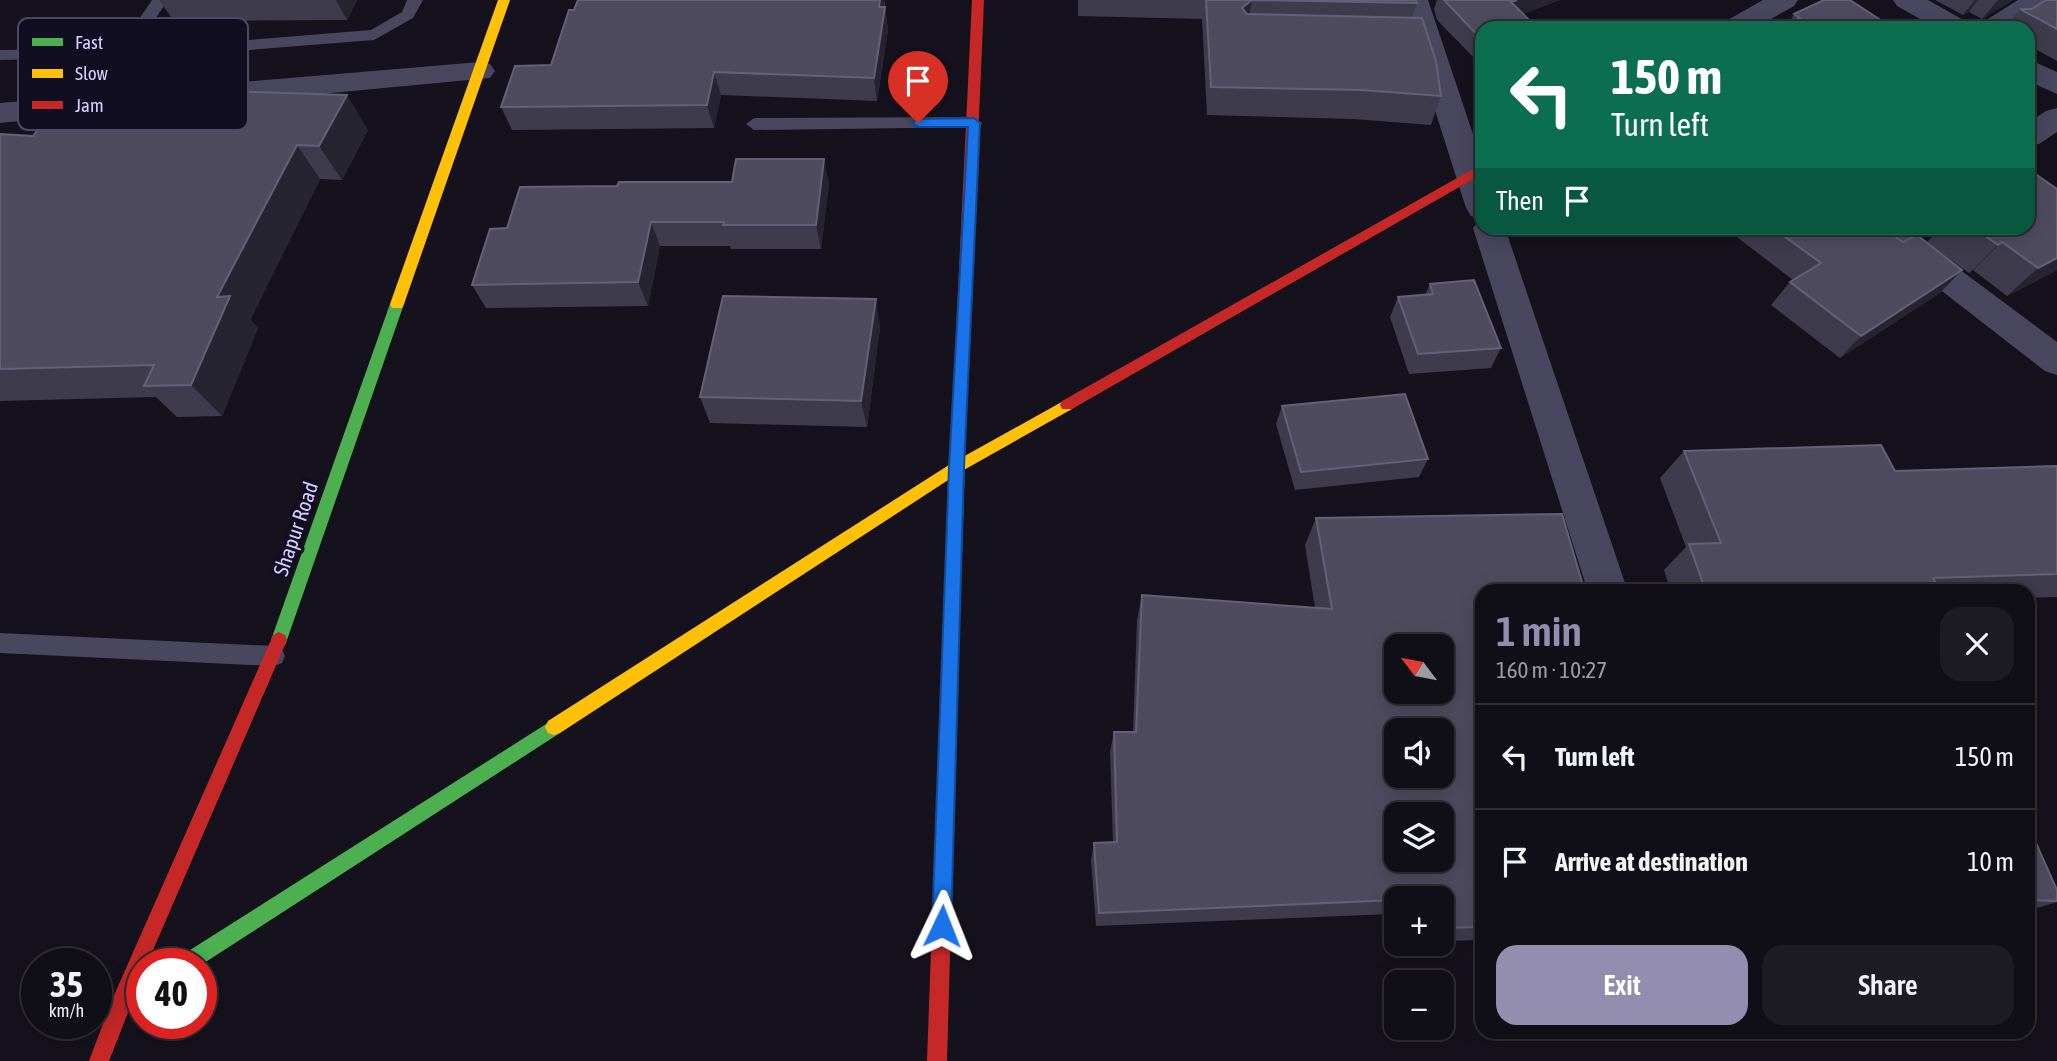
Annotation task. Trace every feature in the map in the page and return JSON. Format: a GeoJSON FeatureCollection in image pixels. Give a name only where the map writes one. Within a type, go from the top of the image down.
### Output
{"type":"FeatureCollection","features":[{"type":"Feature","properties":{"kind":"street","name":"Shapur Road"},"geometry":{"type":"LineString","coordinates":[[153,948],[274,656],[504,0]]}},
{"type":"Feature","properties":{"kind":"street"},"geometry":{"type":"LineString","coordinates":[[937,1061],[957,467],[978,0]]}},
{"type":"Feature","properties":{"kind":"street"},"geometry":{"type":"LineString","coordinates":[[1414,0],[1416,40],[1475,167]]}},
{"type":"Feature","properties":{"kind":"street"},"geometry":{"type":"LineString","coordinates":[[1746,21],[1784,0]]}},
{"type":"Feature","properties":{"kind":"street"},"geometry":{"type":"LineString","coordinates":[[1907,0],[1944,21]]}},
{"type":"Feature","properties":{"kind":"street"},"geometry":{"type":"LineString","coordinates":[[2004,21],[2038,0]]}},
{"type":"Feature","properties":{"kind":"street"},"geometry":{"type":"LineString","coordinates":[[248,91],[480,71]]}},
{"type":"Feature","properties":{"kind":"street"},"geometry":{"type":"LineString","coordinates":[[2035,72],[2057,84]]}},
{"type":"Feature","properties":{"kind":"street"},"geometry":{"type":"LineString","coordinates":[[0,113],[18,111]]}},
{"type":"Feature","properties":{"kind":"street"},"geometry":{"type":"LineString","coordinates":[[2035,132],[2057,118]]}},
{"type":"Feature","properties":{"kind":"street"},"geometry":{"type":"LineString","coordinates":[[211,948],[957,467],[1475,172]]}},
{"type":"Feature","properties":{"kind":"street"},"geometry":{"type":"LineString","coordinates":[[1491,235],[1605,584]]}},
{"type":"Feature","properties":{"kind":"street"},"geometry":{"type":"LineString","coordinates":[[1896,235],[2057,361]]}},
{"type":"Feature","properties":{"kind":"street","name":"Shapur Road"},"geometry":{"type":"LineString","coordinates":[[99,1061],[126,1010]]}},
{"type":"Feature","properties":{"kind":"lane"},"geometry":{"type":"LineString","coordinates":[[148,18],[160,0]]}},
{"type":"Feature","properties":{"kind":"lane"},"geometry":{"type":"LineString","coordinates":[[248,45],[374,35],[408,15],[415,0]]}},
{"type":"Feature","properties":{"kind":"lane"},"geometry":{"type":"LineString","coordinates":[[0,55],[18,55]]}},
{"type":"Feature","properties":{"kind":"lane"},"geometry":{"type":"LineString","coordinates":[[754,124],[974,123]]}},
{"type":"Feature","properties":{"kind":"lane"},"geometry":{"type":"LineString","coordinates":[[0,643],[274,656]]}},
{"type":"Feature","properties":{"kind":"building"},"geometry":{"type":"Polygon","coordinates":[[[578,0],[880,0],[879,7],[885,7],[874,78],[714,72],[707,105],[501,107],[515,66],[551,65],[569,10],[574,10],[578,0]]]}},
{"type":"Feature","properties":{"kind":"building"},"geometry":{"type":"Polygon","coordinates":[[[1206,0],[1252,0],[1242,8],[1247,14],[1422,18],[1436,61],[1441,96],[1361,90],[1211,87],[1206,0]]]}},
{"type":"Feature","properties":{"kind":"building"},"geometry":{"type":"Polygon","coordinates":[[[1252,0],[1416,0],[1417,3],[1252,0]]]}},
{"type":"Feature","properties":{"kind":"building"},"geometry":{"type":"Polygon","coordinates":[[[1444,0],[1517,0],[1511,2],[1530,21],[1475,21],[1475,33],[1444,0]]]}},
{"type":"Feature","properties":{"kind":"building"},"geometry":{"type":"Polygon","coordinates":[[[1824,0],[1850,0],[1882,21],[1793,21],[1800,18],[1794,14],[1824,0]]]}},
{"type":"Feature","properties":{"kind":"building"},"geometry":{"type":"Polygon","coordinates":[[[2046,0],[2057,0],[2057,29],[2020,9],[2032,9],[2046,0]]]}},
{"type":"Feature","properties":{"kind":"building"},"geometry":{"type":"Polygon","coordinates":[[[248,92],[347,95],[319,146],[297,145],[217,297],[230,296],[191,385],[144,386],[154,365],[0,369],[0,134],[33,136],[37,130],[248,130],[248,92]]]}},
{"type":"Feature","properties":{"kind":"building"},"geometry":{"type":"Polygon","coordinates":[[[736,159],[824,159],[816,225],[651,222],[638,282],[472,285],[490,229],[507,228],[520,187],[617,186],[619,182],[732,182],[736,159]]]}},
{"type":"Feature","properties":{"kind":"building"},"geometry":{"type":"Polygon","coordinates":[[[2035,174],[2057,189],[2057,258],[2038,268],[2002,242],[1998,245],[1984,235],[2035,235],[2035,174]]]}},
{"type":"Feature","properties":{"kind":"building"},"geometry":{"type":"Polygon","coordinates":[[[1783,235],[1893,235],[1903,242],[1917,235],[1962,270],[1861,336],[1790,282],[1821,263],[1783,235]]]}},
{"type":"Feature","properties":{"kind":"building"},"geometry":{"type":"Polygon","coordinates":[[[1474,280],[1501,348],[1418,354],[1398,297],[1433,294],[1430,284],[1474,280]]]}},
{"type":"Feature","properties":{"kind":"building"},"geometry":{"type":"Polygon","coordinates":[[[723,296],[876,299],[861,401],[700,397],[723,296]]]}},
{"type":"Feature","properties":{"kind":"building"},"geometry":{"type":"Polygon","coordinates":[[[1405,394],[1428,459],[1301,472],[1282,406],[1405,394]]]}},
{"type":"Feature","properties":{"kind":"building"},"geometry":{"type":"Polygon","coordinates":[[[1881,445],[1895,471],[2057,466],[2057,574],[1933,578],[1936,584],[1703,584],[1689,544],[1721,543],[1684,451],[1881,445]]]}},
{"type":"Feature","properties":{"kind":"building"},"geometry":{"type":"Polygon","coordinates":[[[1562,514],[1583,584],[1475,584],[1475,927],[1454,928],[1454,886],[1384,886],[1384,901],[1099,913],[1094,843],[1117,842],[1114,732],[1136,732],[1142,595],[1332,609],[1316,518],[1562,514]]]}},
{"type":"Feature","properties":{"kind":"building"},"geometry":{"type":"Polygon","coordinates":[[[2035,841],[2057,890],[2057,901],[2035,900],[2035,841]]]}},
{"type":"Feature","properties":{"kind":"traffic: fast"},"geometry":{"type":"LineString","coordinates":[[279,640],[397,304]]}},
{"type":"Feature","properties":{"kind":"traffic: fast"},"geometry":{"type":"LineString","coordinates":[[945,811],[960,395]]}},
{"type":"Feature","properties":{"kind":"traffic: fast"},"geometry":{"type":"LineString","coordinates":[[211,948],[554,727]]}},
{"type":"Feature","properties":{"kind":"traffic: slow"},"geometry":{"type":"LineString","coordinates":[[397,304],[504,0]]}},
{"type":"Feature","properties":{"kind":"traffic: slow"},"geometry":{"type":"LineString","coordinates":[[554,727],[957,467],[1067,405]]}},
{"type":"Feature","properties":{"kind":"traffic: jam"},"geometry":{"type":"LineString","coordinates":[[960,395],[978,0]]}},
{"type":"Feature","properties":{"kind":"traffic: jam"},"geometry":{"type":"LineString","coordinates":[[1067,405],[1475,172]]}},
{"type":"Feature","properties":{"kind":"traffic: jam"},"geometry":{"type":"LineString","coordinates":[[99,1061],[119,1007],[279,640]]}},
{"type":"Feature","properties":{"kind":"traffic: jam"},"geometry":{"type":"LineString","coordinates":[[937,1061],[945,811]]}},
{"type":"Feature","properties":{"kind":"route"},"geometry":{"type":"LineString","coordinates":[[918,123],[974,123],[957,467],[942,926]]}}]}
